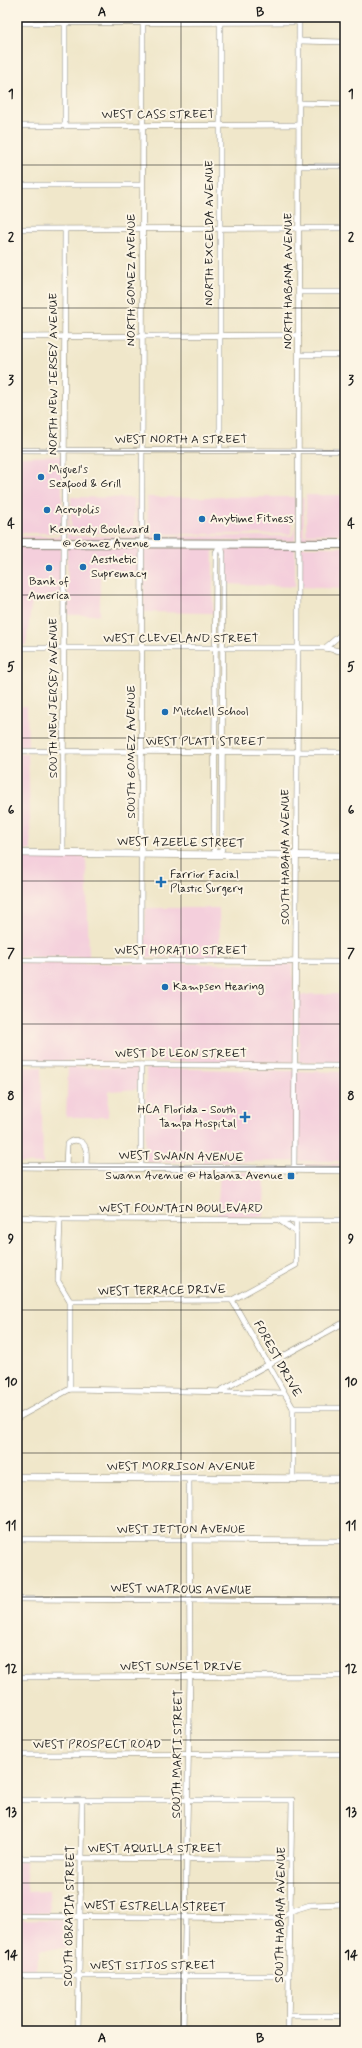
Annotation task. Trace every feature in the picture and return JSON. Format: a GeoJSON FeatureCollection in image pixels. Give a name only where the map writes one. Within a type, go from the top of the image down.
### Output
{"type":"FeatureCollection","features":[{"type":"Feature","properties":{"kind":"main road"},"geometry":{"type":"LineString","coordinates":[[17,543],[345,544]]}},
{"type":"Feature","properties":{"kind":"street"},"geometry":{"type":"LineString","coordinates":[[17,23],[143,19],[299,20]]}},
{"type":"Feature","properties":{"kind":"street","name":"NORTH GOMEZ AVENUE"},"geometry":{"type":"LineString","coordinates":[[141,544],[143,19]]}},
{"type":"Feature","properties":{"kind":"street","name":"NORTH EXCELDA AVENUE"},"geometry":{"type":"LineString","coordinates":[[220,19],[220,450]]}},
{"type":"Feature","properties":{"kind":"street","name":"NORTH HABANA AVENUE"},"geometry":{"type":"LineString","coordinates":[[298,544],[299,20]]}},
{"type":"Feature","properties":{"kind":"street"},"geometry":{"type":"LineString","coordinates":[[65,22],[65,126]]}},
{"type":"Feature","properties":{"kind":"street"},"geometry":{"type":"LineString","coordinates":[[299,41],[345,42]]}},
{"type":"Feature","properties":{"kind":"street"},"geometry":{"type":"LineString","coordinates":[[299,103],[345,104]]}},
{"type":"Feature","properties":{"kind":"street","name":"WEST CASS STREET"},"geometry":{"type":"LineString","coordinates":[[17,126],[299,125]]}},
{"type":"Feature","properties":{"kind":"street"},"geometry":{"type":"LineString","coordinates":[[299,166],[345,166]]}},
{"type":"Feature","properties":{"kind":"street"},"geometry":{"type":"LineString","coordinates":[[17,185],[142,185]]}},
{"type":"Feature","properties":{"kind":"street"},"geometry":{"type":"LineString","coordinates":[[17,229],[345,228]]}},
{"type":"Feature","properties":{"kind":"street","name":"NORTH NEW JERSEY AVENUE"},"geometry":{"type":"LineString","coordinates":[[64,543],[65,229]]}},
{"type":"Feature","properties":{"kind":"street"},"geometry":{"type":"LineString","coordinates":[[299,292],[345,292]]}},
{"type":"Feature","properties":{"kind":"street"},"geometry":{"type":"LineString","coordinates":[[17,337],[299,335]]}},
{"type":"Feature","properties":{"kind":"street"},"geometry":{"type":"LineString","coordinates":[[299,355],[345,355]]}},
{"type":"Feature","properties":{"kind":"street","name":"WEST NORTH A STREET"},"geometry":{"type":"LineString","coordinates":[[17,450],[345,451]]}},
{"type":"Feature","properties":{"kind":"street","name":"SOUTH NEW JERSEY AVENUE"},"geometry":{"type":"LineString","coordinates":[[63,853],[65,649],[64,543]]}},
{"type":"Feature","properties":{"kind":"street","name":"SOUTH GOMEZ AVENUE"},"geometry":{"type":"LineString","coordinates":[[141,544],[141,960]]}},
{"type":"Feature","properties":{"kind":"street"},"geometry":{"type":"LineString","coordinates":[[221,544],[223,554],[223,752],[222,849],[218,855],[214,849],[216,552],[221,544]]}},
{"type":"Feature","properties":{"kind":"street","name":"SOUTH HABANA AVENUE"},"geometry":{"type":"LineString","coordinates":[[294,1170],[296,1065],[298,544]]}},
{"type":"Feature","properties":{"kind":"street"},"geometry":{"type":"LineString","coordinates":[[325,648],[345,632]]}},
{"type":"Feature","properties":{"kind":"street","name":"WEST CLEVELAND STREET"},"geometry":{"type":"LineString","coordinates":[[17,648],[325,648],[345,652]]}},
{"type":"Feature","properties":{"kind":"street","name":"WEST PLATT STREET"},"geometry":{"type":"LineString","coordinates":[[17,751],[345,752]]}},
{"type":"Feature","properties":{"kind":"street","name":"WEST AZEELE STREET"},"geometry":{"type":"LineString","coordinates":[[17,853],[345,856]]}},
{"type":"Feature","properties":{"kind":"street","name":"WEST HORATIO STREET"},"geometry":{"type":"LineString","coordinates":[[17,960],[345,962]]}},
{"type":"Feature","properties":{"kind":"street","name":"WEST DE LEON STREET"},"geometry":{"type":"LineString","coordinates":[[17,1064],[345,1066]]}},
{"type":"Feature","properties":{"kind":"street"},"geometry":{"type":"LineString","coordinates":[[141,1065],[141,1168]]}},
{"type":"Feature","properties":{"kind":"street"},"geometry":{"type":"LineString","coordinates":[[66,1167],[67,1144],[72,1140],[77,1140],[83,1142],[86,1149],[86,1167]]}},
{"type":"Feature","properties":{"kind":"street","name":"WEST SWANN AVENUE"},"geometry":{"type":"LineString","coordinates":[[17,1166],[345,1170]]}},
{"type":"Feature","properties":{"kind":"street","name":"WEST FOUNTAIN BOULEVARD"},"geometry":{"type":"LineString","coordinates":[[17,1217],[60,1219],[345,1220]]}},
{"type":"Feature","properties":{"kind":"street"},"geometry":{"type":"LineString","coordinates":[[60,1219],[58,1281],[70,1302],[70,1389]]}},
{"type":"Feature","properties":{"kind":"street"},"geometry":{"type":"LineString","coordinates":[[278,1220],[296,1232]]}},
{"type":"Feature","properties":{"kind":"street","name":"WEST TERRACE DRIVE"},"geometry":{"type":"LineString","coordinates":[[70,1302],[232,1300],[296,1265],[296,1220]]}},
{"type":"Feature","properties":{"kind":"street","name":"FOREST DRIVE"},"geometry":{"type":"LineString","coordinates":[[232,1300],[293,1408],[293,1478]]}},
{"type":"Feature","properties":{"kind":"street"},"geometry":{"type":"LineString","coordinates":[[218,1392],[345,1322]]}},
{"type":"Feature","properties":{"kind":"street"},"geometry":{"type":"LineString","coordinates":[[17,1418],[70,1389],[284,1393]]}},
{"type":"Feature","properties":{"kind":"street"},"geometry":{"type":"LineString","coordinates":[[293,1408],[345,1408]]}},
{"type":"Feature","properties":{"kind":"street","name":"WEST MORRISON AVENUE"},"geometry":{"type":"LineString","coordinates":[[17,1477],[345,1479]]}},
{"type":"Feature","properties":{"kind":"street","name":"SOUTH MARTI STREET"},"geometry":{"type":"LineString","coordinates":[[183,2031],[190,1676],[189,1478]]}},
{"type":"Feature","properties":{"kind":"street","name":"WEST JETTON AVENUE"},"geometry":{"type":"LineString","coordinates":[[17,1539],[345,1540]]}},
{"type":"Feature","properties":{"kind":"street","name":"WEST WATROUS AVENUE"},"geometry":{"type":"LineString","coordinates":[[17,1599],[345,1601]]}},
{"type":"Feature","properties":{"kind":"street","name":"WEST SUNSET DRIVE"},"geometry":{"type":"LineString","coordinates":[[17,1677],[345,1676]]}},
{"type":"Feature","properties":{"kind":"street","name":"WEST PROSPECT ROAD"},"geometry":{"type":"LineString","coordinates":[[17,1755],[345,1754]]}},
{"type":"Feature","properties":{"kind":"street"},"geometry":{"type":"LineString","coordinates":[[17,1800],[187,1800]]}},
{"type":"Feature","properties":{"kind":"street","name":"SOUTH HABANA AVENUE"},"geometry":{"type":"LineString","coordinates":[[187,1800],[292,1800],[288,2031]]}},
{"type":"Feature","properties":{"kind":"street","name":"SOUTH OBRAPIA STREET"},"geometry":{"type":"LineString","coordinates":[[78,2031],[82,1801]]}},
{"type":"Feature","properties":{"kind":"street","name":"WEST AQUILLA STREET"},"geometry":{"type":"LineString","coordinates":[[17,1858],[292,1859]]}},
{"type":"Feature","properties":{"kind":"street","name":"WEST ESTRELLA STREET"},"geometry":{"type":"LineString","coordinates":[[17,1916],[280,1918],[291,1911],[310,1905],[345,1904]]}},
{"type":"Feature","properties":{"kind":"street","name":"WEST SITIOS STREET"},"geometry":{"type":"LineString","coordinates":[[17,1976],[289,1976]]}},
{"type":"Feature","properties":{"kind":"street"},"geometry":{"type":"LineString","coordinates":[[289,2016],[345,2016]]}},
{"type":"Feature","properties":{"kind":"shaded area","name":"Miguel's Seafood & Grill"},"geometry":{"type":"Polygon","coordinates":[[[17,453],[20,453],[20,457],[62,456],[62,522],[59,533],[17,533],[17,453]]]}},
{"type":"Feature","properties":{"kind":"shaded area"},"geometry":{"type":"Polygon","coordinates":[[[306,495],[345,495],[345,534],[306,534],[306,495]]]}},
{"type":"Feature","properties":{"kind":"shaded area"},"geometry":{"type":"Polygon","coordinates":[[[71,497],[134,498],[134,533],[71,533],[71,497]]]}},
{"type":"Feature","properties":{"kind":"shaded area"},"geometry":{"type":"Polygon","coordinates":[[[144,497],[145,529],[147,536],[291,536],[293,535],[296,523],[295,541],[144,541],[144,497]]]}},
{"type":"Feature","properties":{"kind":"shaded area"},"geometry":{"type":"Polygon","coordinates":[[[147,497],[295,497],[296,521],[292,521],[291,534],[148,534],[147,497]]]}},
{"type":"Feature","properties":{"kind":"shaded area"},"geometry":{"type":"Polygon","coordinates":[[[301,498],[304,498],[304,535],[345,537],[345,541],[301,541],[301,498]]]}},
{"type":"Feature","properties":{"kind":"shaded area"},"geometry":{"type":"Polygon","coordinates":[[[67,499],[69,500],[69,533],[71,536],[135,536],[137,533],[136,500],[139,500],[139,541],[67,540],[67,499]]]}},
{"type":"Feature","properties":{"kind":"shaded area"},"geometry":{"type":"Polygon","coordinates":[[[61,534],[61,540],[17,540],[17,536],[59,536],[61,534]]]}},
{"type":"Feature","properties":{"kind":"shaded area"},"geometry":{"type":"Polygon","coordinates":[[[17,546],[61,546],[62,600],[32,600],[26,645],[17,645],[17,546]]]}},
{"type":"Feature","properties":{"kind":"shaded area"},"geometry":{"type":"Polygon","coordinates":[[[67,546],[139,547],[139,572],[100,573],[100,615],[68,615],[67,546]]]}},
{"type":"Feature","properties":{"kind":"shaded area"},"geometry":{"type":"Polygon","coordinates":[[[144,547],[216,547],[213,552],[213,613],[144,612],[144,547]]]}},
{"type":"Feature","properties":{"kind":"shaded area"},"geometry":{"type":"Polygon","coordinates":[[[225,547],[295,547],[295,587],[226,584],[225,547]]]}},
{"type":"Feature","properties":{"kind":"shaded area"},"geometry":{"type":"Polygon","coordinates":[[[301,547],[345,547],[345,589],[301,587],[301,547]]]}},
{"type":"Feature","properties":{"kind":"shaded area"},"geometry":{"type":"Polygon","coordinates":[[[17,706],[27,706],[28,748],[17,748],[17,706]]]}},
{"type":"Feature","properties":{"kind":"shaded area"},"geometry":{"type":"Polygon","coordinates":[[[17,754],[28,754],[31,850],[17,850],[17,754]]]}},
{"type":"Feature","properties":{"kind":"shaded area"},"geometry":{"type":"Polygon","coordinates":[[[17,856],[86,856],[89,957],[17,957],[17,856]]]}},
{"type":"Feature","properties":{"kind":"shaded area"},"geometry":{"type":"Polygon","coordinates":[[[146,908],[219,908],[220,958],[144,957],[146,908]]]}},
{"type":"Feature","properties":{"kind":"shaded area"},"geometry":{"type":"Polygon","coordinates":[[[17,963],[293,964],[294,1062],[17,1061],[17,963]]]}},
{"type":"Feature","properties":{"kind":"shaded area"},"geometry":{"type":"Polygon","coordinates":[[[312,994],[345,994],[345,1063],[299,1062],[299,996],[312,994]]]}},
{"type":"Feature","properties":{"kind":"shaded area"},"geometry":{"type":"Polygon","coordinates":[[[17,1067],[41,1067],[43,1164],[17,1163],[17,1067]]]}},
{"type":"Feature","properties":{"kind":"shaded area"},"geometry":{"type":"Polygon","coordinates":[[[68,1067],[139,1068],[138,1089],[109,1091],[108,1117],[66,1117],[68,1067]]]}},
{"type":"Feature","properties":{"kind":"shaded area","name":"HCA Florida - South Tampa Hospital"},"geometry":{"type":"Polygon","coordinates":[[[146,1068],[345,1072],[345,1161],[145,1162],[146,1068]]]}},
{"type":"Feature","properties":{"kind":"shaded area"},"geometry":{"type":"Polygon","coordinates":[[[297,1164],[345,1164],[345,1167],[297,1167],[297,1164]]]}},
{"type":"Feature","properties":{"kind":"shaded area"},"geometry":{"type":"Polygon","coordinates":[[[220,1172],[265,1172],[264,1217],[217,1216],[220,1172]]]}},
{"type":"Feature","properties":{"kind":"shaded area"},"geometry":{"type":"Polygon","coordinates":[[[17,1861],[26,1861],[27,1892],[49,1891],[50,1913],[17,1913],[17,1861]]]}},
{"type":"Feature","properties":{"kind":"shaded area"},"geometry":{"type":"Polygon","coordinates":[[[17,1919],[67,1920],[67,1948],[40,1949],[35,1973],[17,1973],[17,1919]]]}},
{"type":"Feature","properties":{"kind":"place","name":"Miguel's Seafood & Grill"},"geometry":{"type":"Point","coordinates":[41,477]}},
{"type":"Feature","properties":{"kind":"place","name":"Acropolis"},"geometry":{"type":"Point","coordinates":[47,510]}},
{"type":"Feature","properties":{"kind":"place","name":"Anytime Fitness"},"geometry":{"type":"Point","coordinates":[202,519]}},
{"type":"Feature","properties":{"kind":"place","name":"Kennedy Boulevard @ Gomez Avenue"},"geometry":{"type":"Point","coordinates":[157,537]}},
{"type":"Feature","properties":{"kind":"place","name":"Aesthetic Supremacy"},"geometry":{"type":"Point","coordinates":[83,567]}},
{"type":"Feature","properties":{"kind":"place","name":"Bank of America"},"geometry":{"type":"Point","coordinates":[49,568]}},
{"type":"Feature","properties":{"kind":"place","name":"Mitchell School"},"geometry":{"type":"Point","coordinates":[165,712]}},
{"type":"Feature","properties":{"kind":"place","name":"Farrior Facial Plastic Surgery"},"geometry":{"type":"Point","coordinates":[161,882]}},
{"type":"Feature","properties":{"kind":"place","name":"Kampsen Hearing"},"geometry":{"type":"Point","coordinates":[165,987]}},
{"type":"Feature","properties":{"kind":"place","name":"HCA Florida - South Tampa Hospital"},"geometry":{"type":"Point","coordinates":[245,1117]}},
{"type":"Feature","properties":{"kind":"place","name":"Swann Avenue @ Habana Avenue"},"geometry":{"type":"Point","coordinates":[291,1176]}}]}
